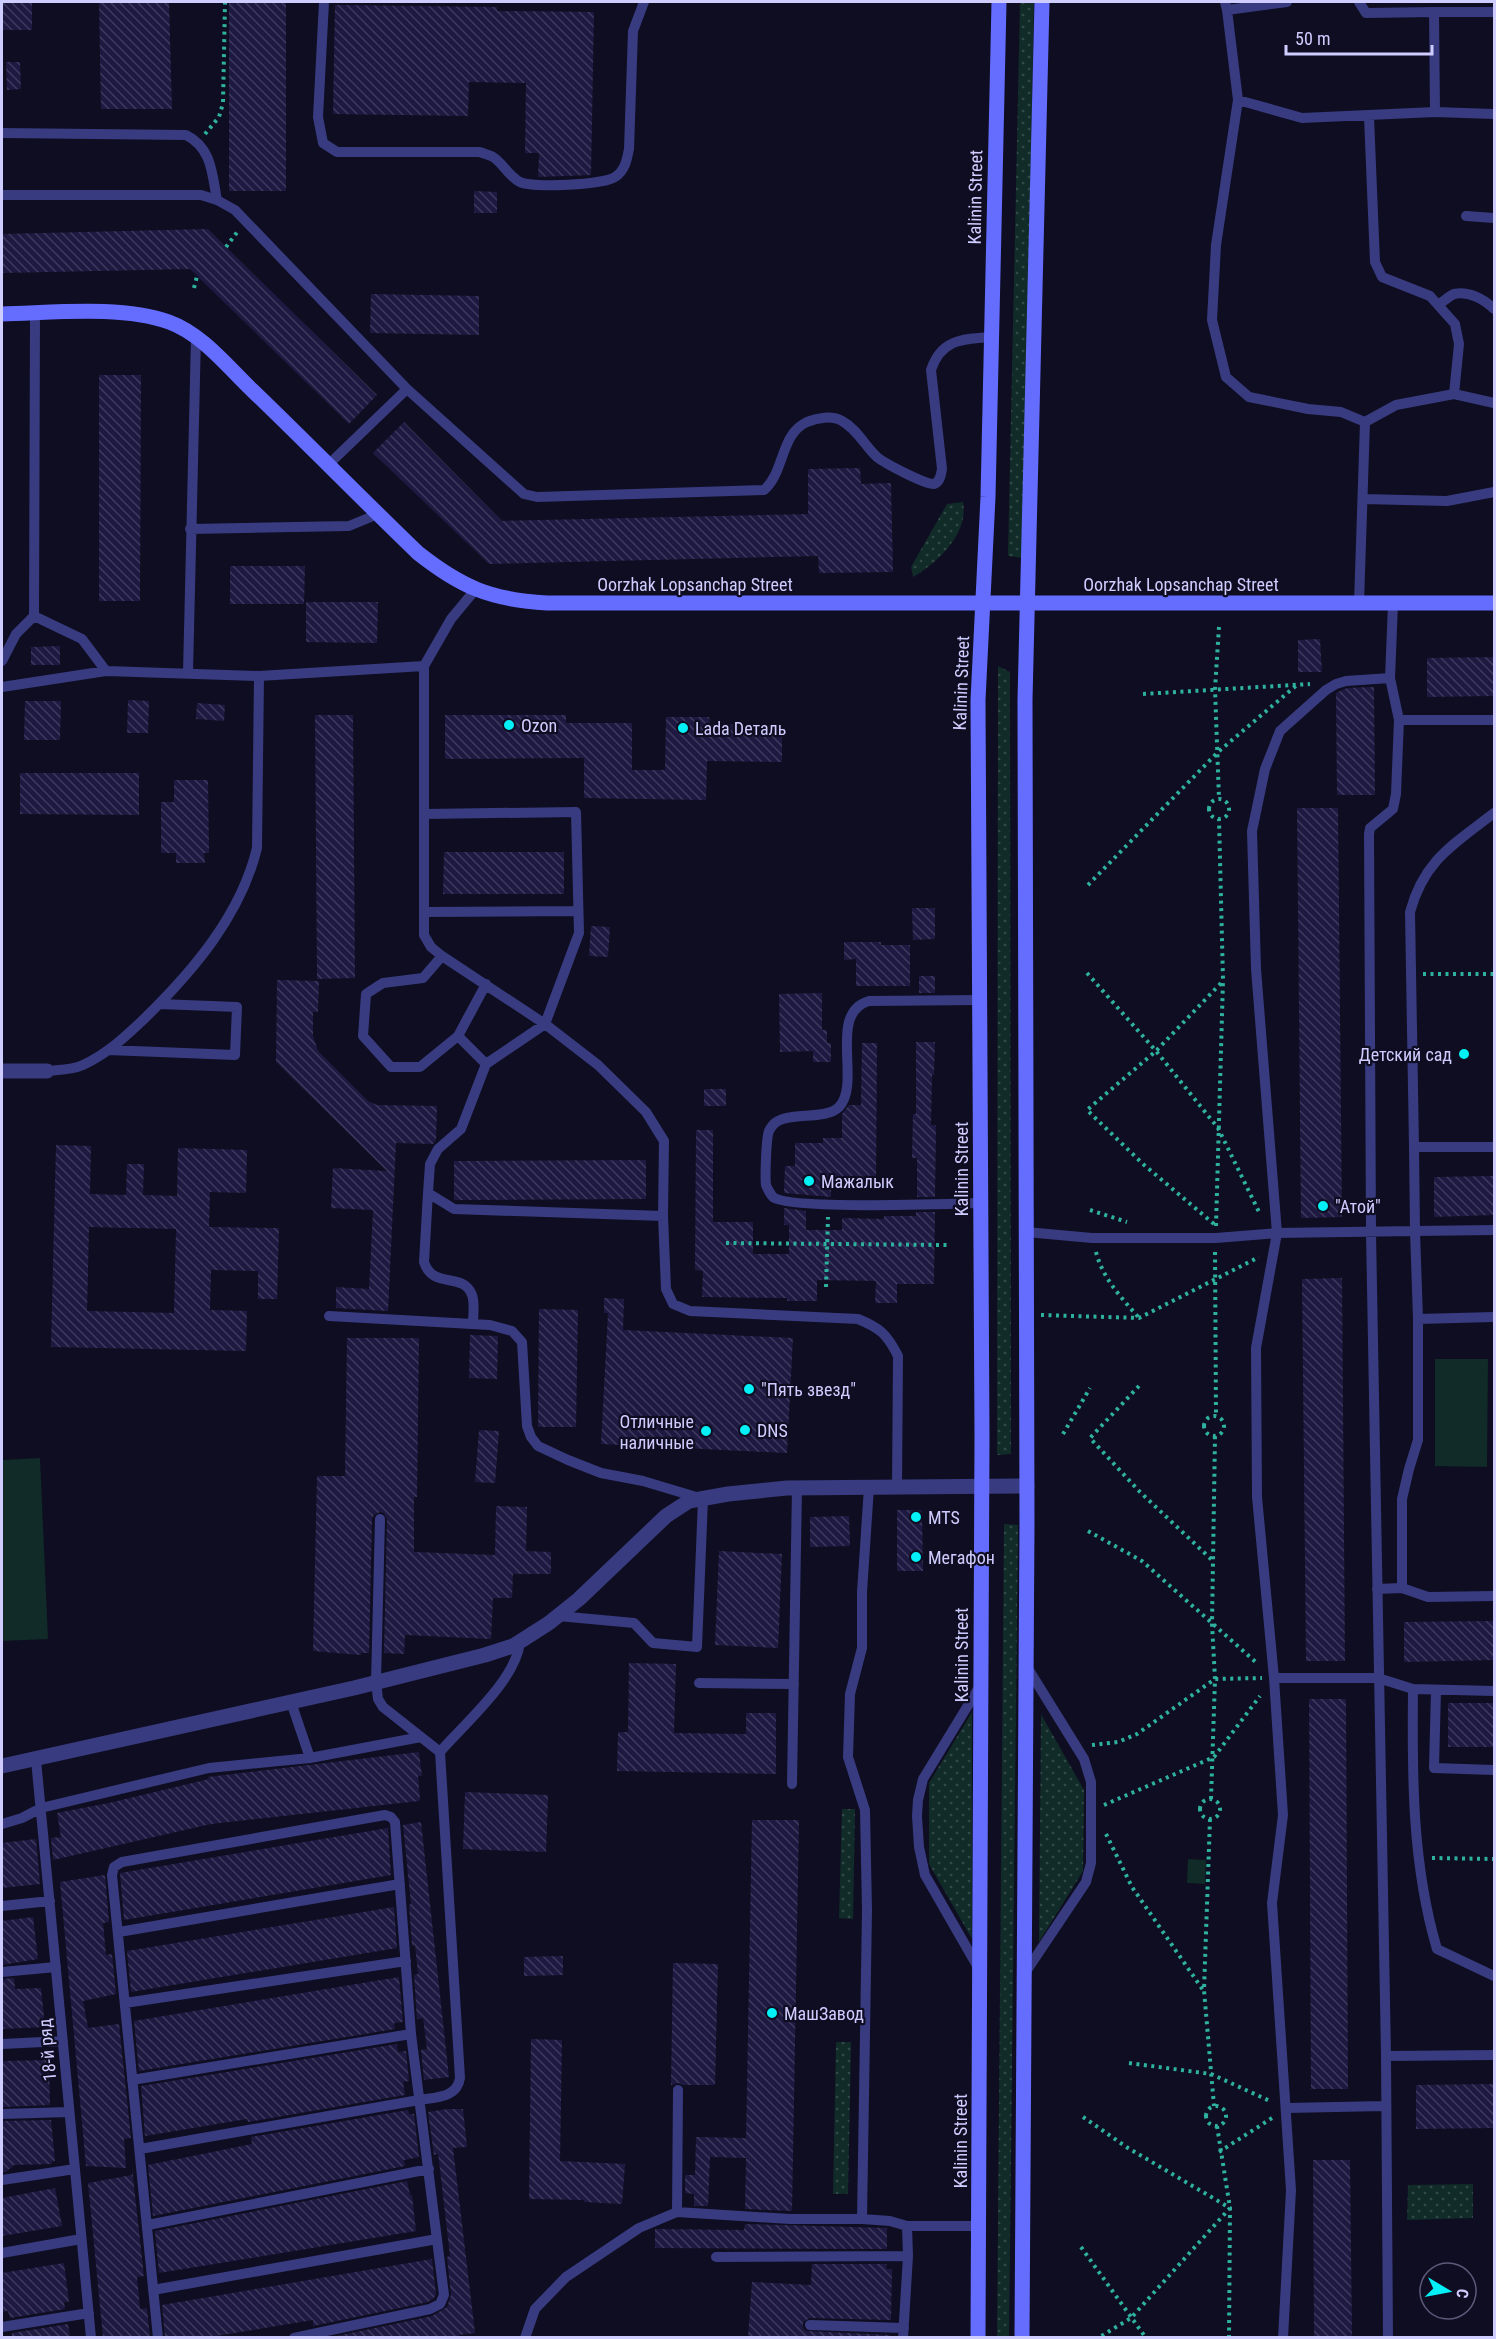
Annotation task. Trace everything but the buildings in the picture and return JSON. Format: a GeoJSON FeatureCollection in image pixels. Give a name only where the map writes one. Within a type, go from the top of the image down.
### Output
{"type":"FeatureCollection","features":[{"type":"Feature","properties":{"kind":"main road","name":"Kalinin Street"},"geometry":{"type":"LineString","coordinates":[[978,2337],[981,1203],[978,700],[988,497],[999,2]]}},
{"type":"Feature","properties":{"kind":"main road"},"geometry":{"type":"LineString","coordinates":[[1022,2337],[1027,1486],[1025,700],[1042,2]]}},
{"type":"Feature","properties":{"kind":"main road","name":"Oorzhak Lopsanchap Street"},"geometry":{"type":"LineString","coordinates":[[2,314],[136,314],[167,321],[185,329],[196,337],[418,553],[446,575],[475,590],[503,598],[547,603],[1494,603]]}},
{"type":"Feature","properties":{"kind":"street"},"geometry":{"type":"LineString","coordinates":[[2,1071],[47,1071]]}},
{"type":"Feature","properties":{"kind":"street"},"geometry":{"type":"LineString","coordinates":[[2,1766],[376,1682],[485,1655],[520,1642],[579,1599],[666,1516],[689,1501],[797,1487],[1027,1486]]}},
{"type":"Feature","properties":{"kind":"lane"},"geometry":{"type":"LineString","coordinates":[[324,2],[318,117],[323,143],[337,152],[480,152],[495,157],[512,178],[522,183],[536,185],[602,182],[616,177],[625,166],[629,149],[633,31],[644,2]]}},
{"type":"Feature","properties":{"kind":"lane"},"geometry":{"type":"LineString","coordinates":[[1287,2],[1226,6],[1238,100],[1216,245],[1212,320],[1226,377],[1250,397],[1308,409],[1341,412],[1365,422]]}},
{"type":"Feature","properties":{"kind":"lane"},"geometry":{"type":"LineString","coordinates":[[1359,2],[1366,13],[1494,12]]}},
{"type":"Feature","properties":{"kind":"lane"},"geometry":{"type":"LineString","coordinates":[[1434,12],[1435,112]]}},
{"type":"Feature","properties":{"kind":"lane"},"geometry":{"type":"LineString","coordinates":[[1238,100],[1302,118],[1369,117],[1435,112],[1494,114]]}},
{"type":"Feature","properties":{"kind":"lane"},"geometry":{"type":"LineString","coordinates":[[1369,117],[1375,262],[1382,277],[1430,296],[1455,324],[1459,344],[1454,394]]}},
{"type":"Feature","properties":{"kind":"lane"},"geometry":{"type":"LineString","coordinates":[[2,133],[186,135],[198,141],[207,153],[217,200]]}},
{"type":"Feature","properties":{"kind":"lane"},"geometry":{"type":"LineString","coordinates":[[2,195],[201,195],[217,200],[235,210],[407,389],[524,494],[537,497],[764,490],[775,476],[790,436],[801,425],[809,421],[830,417],[842,420],[852,428],[878,457],[890,466],[932,485],[937,483],[941,477],[942,469],[931,369],[935,357],[943,349],[962,339],[991,337]]}},
{"type":"Feature","properties":{"kind":"lane"},"geometry":{"type":"LineString","coordinates":[[1466,216],[1494,218]]}},
{"type":"Feature","properties":{"kind":"lane"},"geometry":{"type":"LineString","coordinates":[[1438,306],[1453,294],[1471,295],[1486,300],[1494,309]]}},
{"type":"Feature","properties":{"kind":"lane"},"geometry":{"type":"LineString","coordinates":[[2,661],[16,634],[34,616],[35,314]]}},
{"type":"Feature","properties":{"kind":"lane"},"geometry":{"type":"LineString","coordinates":[[188,673],[196,337]]}},
{"type":"Feature","properties":{"kind":"lane"},"geometry":{"type":"LineString","coordinates":[[328,465],[407,389]]}},
{"type":"Feature","properties":{"kind":"lane"},"geometry":{"type":"LineString","coordinates":[[1365,422],[1396,405],[1454,394],[1494,403]]}},
{"type":"Feature","properties":{"kind":"lane"},"geometry":{"type":"LineString","coordinates":[[1359,603],[1365,422]]}},
{"type":"Feature","properties":{"kind":"lane"},"geometry":{"type":"LineString","coordinates":[[1363,499],[1447,501],[1494,492]]}},
{"type":"Feature","properties":{"kind":"lane"},"geometry":{"type":"LineString","coordinates":[[190,529],[349,526],[378,514]]}},
{"type":"Feature","properties":{"kind":"lane"},"geometry":{"type":"LineString","coordinates":[[475,590],[452,619],[424,666],[424,935],[431,947],[442,956],[545,1024],[598,1065],[645,1112],[658,1131],[664,1141],[663,1216],[666,1289],[673,1304],[690,1311],[858,1319],[876,1326],[890,1339],[897,1356],[897,1486]]}},
{"type":"Feature","properties":{"kind":"lane"},"geometry":{"type":"LineString","coordinates":[[1388,2337],[1386,2056],[1371,1232],[1369,834],[1370,828],[1394,809],[1396,794],[1399,720],[1390,678],[1394,604]]}},
{"type":"Feature","properties":{"kind":"lane"},"geometry":{"type":"LineString","coordinates":[[34,616],[82,639],[106,670]]}},
{"type":"Feature","properties":{"kind":"lane"},"geometry":{"type":"LineString","coordinates":[[2,687],[106,670],[259,676],[424,666]]}},
{"type":"Feature","properties":{"kind":"lane"},"geometry":{"type":"LineString","coordinates":[[47,1071],[81,1066],[108,1050],[159,1004],[208,946],[234,906],[251,871],[257,848],[259,676]]}},
{"type":"Feature","properties":{"kind":"lane"},"geometry":{"type":"LineString","coordinates":[[1283,2337],[1291,2190],[1272,1903],[1283,1815],[1275,1678],[1257,1497],[1256,1348],[1277,1233],[1256,969],[1252,831],[1265,769],[1280,731],[1326,690],[1336,684],[1390,678]]}},
{"type":"Feature","properties":{"kind":"lane"},"geometry":{"type":"LineString","coordinates":[[1399,720],[1494,720]]}},
{"type":"Feature","properties":{"kind":"lane"},"geometry":{"type":"LineString","coordinates":[[425,814],[576,812],[579,933],[545,1024],[486,1064],[461,1128],[438,1149],[430,1164],[424,1262],[427,1271],[434,1277],[452,1280],[466,1286],[472,1296],[473,1324]]}},
{"type":"Feature","properties":{"kind":"lane"},"geometry":{"type":"LineString","coordinates":[[1402,1588],[1402,1499],[1408,1469],[1418,1440],[1418,1319],[1410,912],[1414,894],[1437,858],[1494,813]]}},
{"type":"Feature","properties":{"kind":"lane"},"geometry":{"type":"LineString","coordinates":[[424,912],[578,911]]}},
{"type":"Feature","properties":{"kind":"lane"},"geometry":{"type":"LineString","coordinates":[[442,956],[423,978],[383,982],[366,994],[363,1036],[391,1067],[420,1067],[458,1036],[486,984]]}},
{"type":"Feature","properties":{"kind":"lane"},"geometry":{"type":"LineString","coordinates":[[980,1000],[870,1001],[860,1004],[851,1012],[846,1089],[843,1101],[838,1108],[830,1112],[787,1117],[775,1122],[768,1132],[766,1185],[772,1197],[785,1203],[981,1203]]}},
{"type":"Feature","properties":{"kind":"lane"},"geometry":{"type":"LineString","coordinates":[[108,1050],[235,1055],[237,1007],[159,1004]]}},
{"type":"Feature","properties":{"kind":"lane"},"geometry":{"type":"LineString","coordinates":[[458,1036],[486,1064]]}},
{"type":"Feature","properties":{"kind":"lane"},"geometry":{"type":"LineString","coordinates":[[1414,1147],[1494,1147]]}},
{"type":"Feature","properties":{"kind":"lane"},"geometry":{"type":"LineString","coordinates":[[428,1193],[454,1209],[663,1216]]}},
{"type":"Feature","properties":{"kind":"lane"},"geometry":{"type":"LineString","coordinates":[[1026,1232],[1092,1238],[1216,1238],[1277,1233],[1494,1230]]}},
{"type":"Feature","properties":{"kind":"lane"},"geometry":{"type":"LineString","coordinates":[[329,1317],[490,1325],[512,1331],[522,1342],[527,1426],[538,1446],[601,1473],[643,1481],[703,1499],[697,1647],[653,1643],[634,1623],[558,1616]]}},
{"type":"Feature","properties":{"kind":"lane"},"geometry":{"type":"LineString","coordinates":[[1418,1319],[1494,1317]]}},
{"type":"Feature","properties":{"kind":"lane"},"geometry":{"type":"LineString","coordinates":[[862,2219],[867,1911],[865,1810],[848,1757],[850,1695],[862,1648],[862,1592],[868,1486]]}},
{"type":"Feature","properties":{"kind":"lane"},"geometry":{"type":"LineString","coordinates":[[792,1784],[797,1487]]}},
{"type":"Feature","properties":{"kind":"lane"},"geometry":{"type":"LineString","coordinates":[[380,1520],[376,1682],[378,1699],[384,1707],[440,1752]]}},
{"type":"Feature","properties":{"kind":"lane"},"geometry":{"type":"LineString","coordinates":[[1377,1589],[1402,1588],[1428,1597],[1494,1596]]}},
{"type":"Feature","properties":{"kind":"lane"},"geometry":{"type":"LineString","coordinates":[[140,2149],[419,2100],[453,2093],[459,2087],[440,1752],[505,1679],[519,1652],[520,1642]]}},
{"type":"Feature","properties":{"kind":"lane"},"geometry":{"type":"LineString","coordinates":[[1023,1976],[1086,1882],[1091,1863],[1091,1782],[1084,1759],[1026,1665]]}},
{"type":"Feature","properties":{"kind":"lane"},"geometry":{"type":"LineString","coordinates":[[1275,1678],[1378,1678],[1413,1689],[1494,1691]]}},
{"type":"Feature","properties":{"kind":"lane"},"geometry":{"type":"LineString","coordinates":[[699,1683],[794,1684]]}},
{"type":"Feature","properties":{"kind":"lane"},"geometry":{"type":"LineString","coordinates":[[979,1970],[925,1875],[919,1847],[917,1816],[923,1779],[981,1684]]}},
{"type":"Feature","properties":{"kind":"lane"},"geometry":{"type":"LineString","coordinates":[[1413,1689],[1412,1753],[1418,1858],[1437,1949],[1494,1976]]}},
{"type":"Feature","properties":{"kind":"lane"},"geometry":{"type":"LineString","coordinates":[[1436,1689],[1434,1768],[1494,1770]]}},
{"type":"Feature","properties":{"kind":"lane"},"geometry":{"type":"LineString","coordinates":[[291,1702],[310,1758]]}},
{"type":"Feature","properties":{"kind":"lane"},"geometry":{"type":"LineString","coordinates":[[2,1824],[22,1818],[41,1808],[209,1768],[310,1758],[421,1737]]}},
{"type":"Feature","properties":{"kind":"lane","name":"18-й ряд"},"geometry":{"type":"LineString","coordinates":[[36,1760],[91,2337]]}},
{"type":"Feature","properties":{"kind":"lane"},"geometry":{"type":"LineString","coordinates":[[158,2337],[112,1875],[114,1867],[122,1862],[385,1815],[391,1817],[395,1822],[411,2034],[444,2295],[440,2304],[430,2309],[294,2337]]}},
{"type":"Feature","properties":{"kind":"lane"},"geometry":{"type":"LineString","coordinates":[[119,1932],[400,1884]]}},
{"type":"Feature","properties":{"kind":"lane"},"geometry":{"type":"LineString","coordinates":[[2,1906],[50,1900]]}},
{"type":"Feature","properties":{"kind":"lane"},"geometry":{"type":"LineString","coordinates":[[125,2004],[406,1961]]}},
{"type":"Feature","properties":{"kind":"lane"},"geometry":{"type":"LineString","coordinates":[[2,1972],[56,1966]]}},
{"type":"Feature","properties":{"kind":"lane"},"geometry":{"type":"LineString","coordinates":[[132,2080],[411,2034]]}},
{"type":"Feature","properties":{"kind":"lane"},"geometry":{"type":"LineString","coordinates":[[2,2044],[63,2041]]}},
{"type":"Feature","properties":{"kind":"lane"},"geometry":{"type":"LineString","coordinates":[[1386,2056],[1494,2055]]}},
{"type":"Feature","properties":{"kind":"lane"},"geometry":{"type":"LineString","coordinates":[[677,2212],[678,2090]]}},
{"type":"Feature","properties":{"kind":"lane"},"geometry":{"type":"LineString","coordinates":[[1287,2108],[1385,2106]]}},
{"type":"Feature","properties":{"kind":"lane"},"geometry":{"type":"LineString","coordinates":[[2,2114],[69,2112]]}},
{"type":"Feature","properties":{"kind":"lane"},"geometry":{"type":"LineString","coordinates":[[2,2180],[75,2169]]}},
{"type":"Feature","properties":{"kind":"lane"},"geometry":{"type":"LineString","coordinates":[[148,2225],[429,2169]]}},
{"type":"Feature","properties":{"kind":"lane"},"geometry":{"type":"LineString","coordinates":[[525,2337],[535,2309],[566,2277],[639,2228],[677,2212],[789,2219],[862,2219],[890,2221],[907,2226],[979,2226]]}},
{"type":"Feature","properties":{"kind":"lane"},"geometry":{"type":"LineString","coordinates":[[810,2325],[903,2333],[908,2256],[907,2226]]}},
{"type":"Feature","properties":{"kind":"lane"},"geometry":{"type":"LineString","coordinates":[[2,2253],[81,2239]]}},
{"type":"Feature","properties":{"kind":"lane"},"geometry":{"type":"LineString","coordinates":[[153,2290],[437,2239]]}},
{"type":"Feature","properties":{"kind":"lane"},"geometry":{"type":"LineString","coordinates":[[716,2257],[908,2256]]}},
{"type":"Feature","properties":{"kind":"lane"},"geometry":{"type":"LineString","coordinates":[[2,2327],[89,2313]]}},
{"type":"Feature","properties":{"kind":"path"},"geometry":{"type":"LineString","coordinates":[[198,141],[219,117],[223,103],[225,2]]}},
{"type":"Feature","properties":{"kind":"path"},"geometry":{"type":"LineString","coordinates":[[194,288],[197,276]]}},
{"type":"Feature","properties":{"kind":"path"},"geometry":{"type":"LineString","coordinates":[[1219,627],[1215,689],[1219,799]]}},
{"type":"Feature","properties":{"kind":"path"},"geometry":{"type":"LineString","coordinates":[[1088,885],[1218,752],[1298,684],[1143,693]]}},
{"type":"Feature","properties":{"kind":"path"},"geometry":{"type":"LineString","coordinates":[[1219,799],[1226,802],[1229,809],[1225,816],[1218,819],[1212,816],[1209,810],[1212,802],[1219,799]]}},
{"type":"Feature","properties":{"kind":"path"},"geometry":{"type":"LineString","coordinates":[[1218,819],[1223,980],[1216,1227],[1143,1164],[1087,1110],[1156,1051],[1223,980]]}},
{"type":"Feature","properties":{"kind":"path"},"geometry":{"type":"LineString","coordinates":[[1411,972],[1432,976],[1494,974]]}},
{"type":"Feature","properties":{"kind":"path"},"geometry":{"type":"LineString","coordinates":[[1088,973],[1156,1051],[1218,1128],[1264,1222]]}},
{"type":"Feature","properties":{"kind":"path"},"geometry":{"type":"LineString","coordinates":[[826,1287],[828,1204]]}},
{"type":"Feature","properties":{"kind":"path"},"geometry":{"type":"LineString","coordinates":[[1090,1210],[1133,1225]]}},
{"type":"Feature","properties":{"kind":"path"},"geometry":{"type":"LineString","coordinates":[[1092,1238],[1100,1264],[1111,1287],[1139,1318]]}},
{"type":"Feature","properties":{"kind":"path"},"geometry":{"type":"LineString","coordinates":[[1216,1238],[1216,1417]]}},
{"type":"Feature","properties":{"kind":"path"},"geometry":{"type":"LineString","coordinates":[[726,1243],[948,1245]]}},
{"type":"Feature","properties":{"kind":"path"},"geometry":{"type":"LineString","coordinates":[[1026,1314],[1139,1318],[1253,1260]]}},
{"type":"Feature","properties":{"kind":"path"},"geometry":{"type":"LineString","coordinates":[[1140,1386],[1090,1438],[1140,1492],[1212,1560]]}},
{"type":"Feature","properties":{"kind":"path"},"geometry":{"type":"LineString","coordinates":[[1063,1434],[1090,1388]]}},
{"type":"Feature","properties":{"kind":"path"},"geometry":{"type":"LineString","coordinates":[[1216,1417],[1221,1419],[1224,1427],[1220,1434],[1215,1436],[1207,1433],[1204,1427],[1208,1419],[1216,1417]]}},
{"type":"Feature","properties":{"kind":"path"},"geometry":{"type":"LineString","coordinates":[[1211,1799],[1215,1679],[1212,1560],[1215,1436]]}},
{"type":"Feature","properties":{"kind":"path"},"geometry":{"type":"LineString","coordinates":[[1088,1531],[1142,1561],[1275,1678]]}},
{"type":"Feature","properties":{"kind":"path"},"geometry":{"type":"LineString","coordinates":[[1092,1745],[1118,1742],[1137,1734],[1215,1679],[1275,1678]]}},
{"type":"Feature","properties":{"kind":"path"},"geometry":{"type":"LineString","coordinates":[[1098,1808],[1214,1757],[1275,1678]]}},
{"type":"Feature","properties":{"kind":"path"},"geometry":{"type":"LineString","coordinates":[[1211,1799],[1217,1801],[1220,1809],[1218,1815],[1210,1819],[1202,1815],[1200,1808],[1202,1802],[1211,1799]]}},
{"type":"Feature","properties":{"kind":"path"},"geometry":{"type":"LineString","coordinates":[[1210,1819],[1204,1990],[1214,2106]]}},
{"type":"Feature","properties":{"kind":"path"},"geometry":{"type":"LineString","coordinates":[[1103,1828],[1132,1887],[1204,1990]]}},
{"type":"Feature","properties":{"kind":"path"},"geometry":{"type":"LineString","coordinates":[[1418,1858],[1494,1858]]}},
{"type":"Feature","properties":{"kind":"path"},"geometry":{"type":"LineString","coordinates":[[1130,2063],[1211,2074],[1287,2108]]}},
{"type":"Feature","properties":{"kind":"path"},"geometry":{"type":"LineString","coordinates":[[1214,2106],[1222,2109],[1226,2115],[1223,2123],[1217,2126],[1210,2124],[1206,2118],[1209,2109],[1214,2106]]}},
{"type":"Feature","properties":{"kind":"path"},"geometry":{"type":"LineString","coordinates":[[1219,2152],[1287,2108]]}},
{"type":"Feature","properties":{"kind":"path"},"geometry":{"type":"LineString","coordinates":[[1083,2117],[1128,2148],[1230,2208]]}},
{"type":"Feature","properties":{"kind":"path"},"geometry":{"type":"LineString","coordinates":[[1217,2126],[1219,2152],[1230,2208],[1229,2337]]}},
{"type":"Feature","properties":{"kind":"path"},"geometry":{"type":"LineString","coordinates":[[1098,2337],[1131,2318],[1230,2208]]}},
{"type":"Feature","properties":{"kind":"path"},"geometry":{"type":"LineString","coordinates":[[1081,2247],[1146,2337]]}},
{"type":"Feature","properties":{"kind":"green space"},"geometry":{"type":"Polygon","coordinates":[[[1020,2],[1034,2],[1023,558],[1008,556],[1020,2]]]}},
{"type":"Feature","properties":{"kind":"green space"},"geometry":{"type":"Polygon","coordinates":[[[963,502],[964,514],[956,536],[941,556],[913,577],[911,567],[947,504],[963,502]]]}},
{"type":"Feature","properties":{"kind":"green space"},"geometry":{"type":"Polygon","coordinates":[[[998,666],[1010,672],[1011,1454],[997,1455],[998,666]]]}},
{"type":"Feature","properties":{"kind":"green space"},"geometry":{"type":"Polygon","coordinates":[[[1435,1359],[1488,1359],[1487,1467],[1435,1466],[1435,1359]]]}},
{"type":"Feature","properties":{"kind":"green space"},"geometry":{"type":"Polygon","coordinates":[[[40,1458],[48,1639],[2,1641],[2,1460],[40,1458]]]}},
{"type":"Feature","properties":{"kind":"green space"},"geometry":{"type":"Polygon","coordinates":[[[1004,1524],[1018,1525],[1009,2337],[997,2338],[1004,1524]]]}},
{"type":"Feature","properties":{"kind":"green space"},"geometry":{"type":"Polygon","coordinates":[[[972,1712],[972,1939],[929,1864],[929,1783],[972,1712]]]}},
{"type":"Feature","properties":{"kind":"green space"},"geometry":{"type":"Polygon","coordinates":[[[1041,1714],[1084,1790],[1083,1871],[1039,1942],[1041,1714]]]}},
{"type":"Feature","properties":{"kind":"green space"},"geometry":{"type":"Polygon","coordinates":[[[842,1809],[855,1809],[853,1919],[839,1918],[842,1809]]]}},
{"type":"Feature","properties":{"kind":"green space"},"geometry":{"type":"Polygon","coordinates":[[[1188,1859],[1206,1860],[1205,1884],[1187,1883],[1188,1859]]]}},
{"type":"Feature","properties":{"kind":"green space"},"geometry":{"type":"Polygon","coordinates":[[[836,2042],[851,2042],[848,2194],[833,2194],[836,2042]]]}},
{"type":"Feature","properties":{"kind":"green space"},"geometry":{"type":"Polygon","coordinates":[[[1473,2184],[1473,2218],[1407,2220],[1408,2185],[1473,2184]]]}},
{"type":"Feature","properties":{"kind":"place","name":"Ozon"},"geometry":{"type":"Point","coordinates":[509,725]}},
{"type":"Feature","properties":{"kind":"place","name":"Lada Dеталь"},"geometry":{"type":"Point","coordinates":[683,728]}},
{"type":"Feature","properties":{"kind":"place","name":"Детский сад"},"geometry":{"type":"Point","coordinates":[1464,1054]}},
{"type":"Feature","properties":{"kind":"place","name":"Мажалык"},"geometry":{"type":"Point","coordinates":[809,1181]}},
{"type":"Feature","properties":{"kind":"place","name":"\"Атой\""},"geometry":{"type":"Point","coordinates":[1323,1206]}},
{"type":"Feature","properties":{"kind":"place","name":"\"Пять звезд\""},"geometry":{"type":"Point","coordinates":[749,1389]}},
{"type":"Feature","properties":{"kind":"place","name":"DNS"},"geometry":{"type":"Point","coordinates":[745,1430]}},
{"type":"Feature","properties":{"kind":"place","name":"Отличные наличные"},"geometry":{"type":"Point","coordinates":[706,1431]}},
{"type":"Feature","properties":{"kind":"place","name":"MTS"},"geometry":{"type":"Point","coordinates":[916,1517]}},
{"type":"Feature","properties":{"kind":"place","name":"Мегафон"},"geometry":{"type":"Point","coordinates":[916,1557]}},
{"type":"Feature","properties":{"kind":"place","name":"МашЗавод"},"geometry":{"type":"Point","coordinates":[772,2013]}}]}
